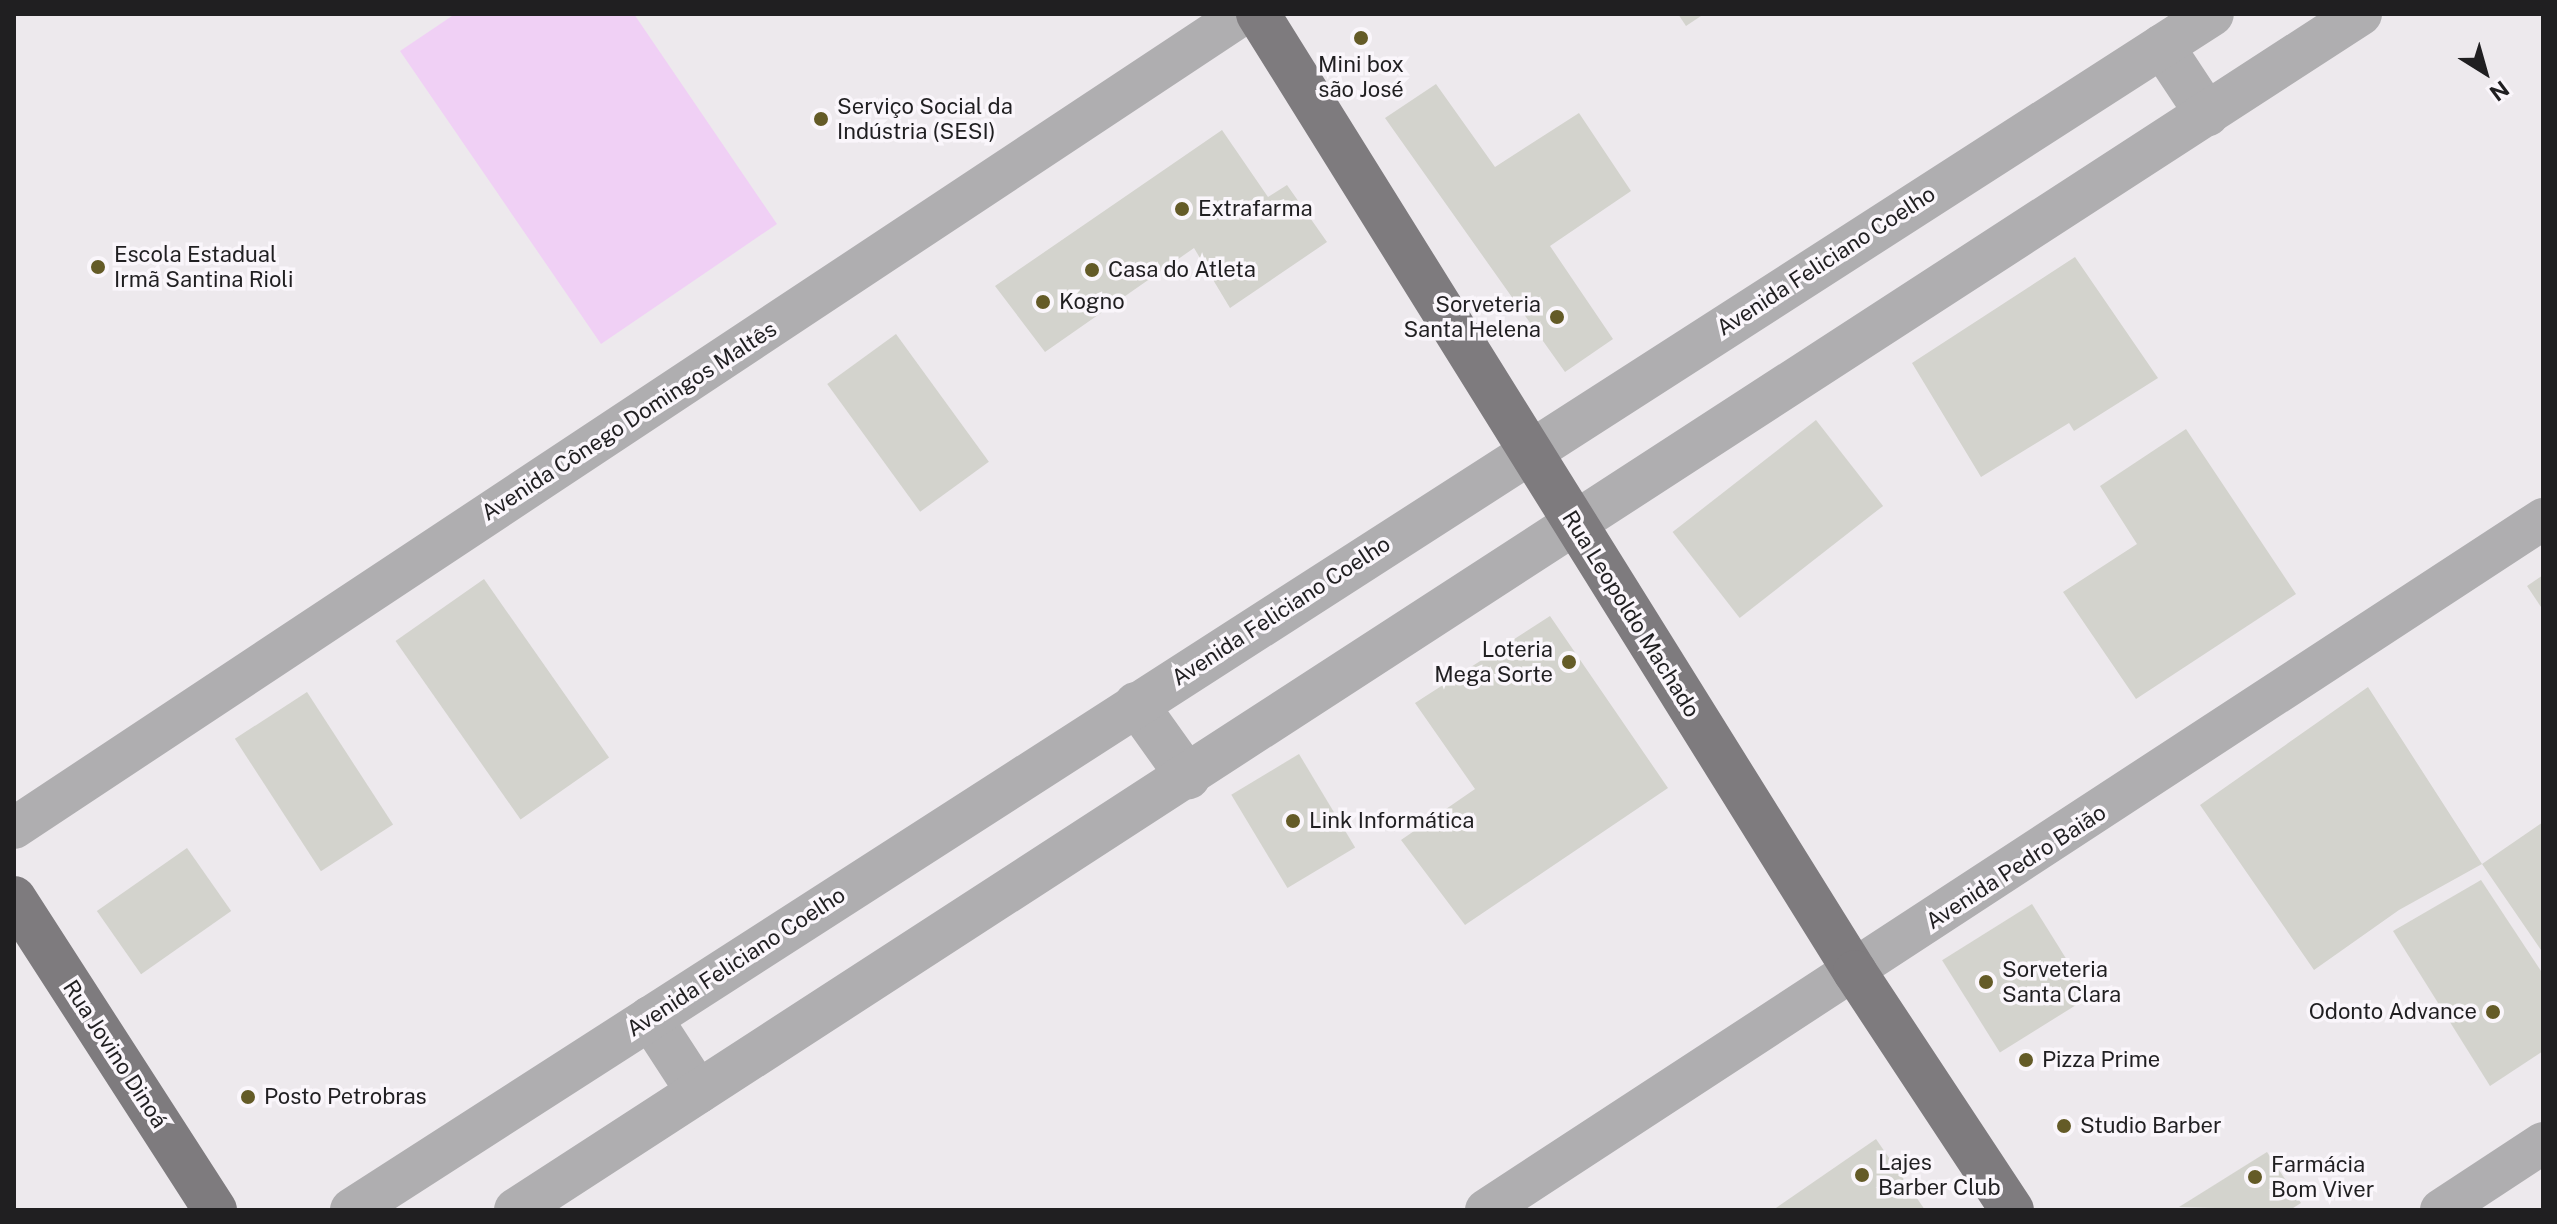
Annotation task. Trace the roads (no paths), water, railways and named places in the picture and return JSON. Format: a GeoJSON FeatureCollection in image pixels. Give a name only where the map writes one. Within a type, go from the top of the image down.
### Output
{"type":"FeatureCollection","features":[{"type":"Feature","properties":{"kind":"main road","name":"Rua Leopoldo Machado"},"geometry":{"type":"LineString","coordinates":[[1258,14],[1528,452],[1855,972],[2012,1210]]}},
{"type":"Feature","properties":{"kind":"main road","name":"Rua Jovino Dinoá"},"geometry":{"type":"LineString","coordinates":[[14,898],[215,1210]]}},
{"type":"Feature","properties":{"kind":"street","name":"Avenida Cônego Domingos Maltês"},"geometry":{"type":"LineString","coordinates":[[14,828],[1243,14]]}},
{"type":"Feature","properties":{"kind":"street","name":"Avenida Feliciano Coelho"},"geometry":{"type":"LineString","coordinates":[[352,1210],[2212,14]]}},
{"type":"Feature","properties":{"kind":"street"},"geometry":{"type":"LineString","coordinates":[[516,1210],[2360,14]]}},
{"type":"Feature","properties":{"kind":"street"},"geometry":{"type":"LineString","coordinates":[[2162,46],[2207,114]]}},
{"type":"Feature","properties":{"kind":"street","name":"Avenida Pedro Baião"},"geometry":{"type":"LineString","coordinates":[[1486,1210],[1855,972],[2543,519]]}},
{"type":"Feature","properties":{"kind":"street"},"geometry":{"type":"LineString","coordinates":[[1136,704],[1188,777]]}},
{"type":"Feature","properties":{"kind":"street"},"geometry":{"type":"LineString","coordinates":[[650,1018],[698,1092]]}},
{"type":"Feature","properties":{"kind":"street"},"geometry":{"type":"LineString","coordinates":[[2441,1210],[2543,1143]]}},
{"type":"Feature","properties":{"kind":"place","name":"Mini box são José"},"geometry":{"type":"Point","coordinates":[1361,38]}},
{"type":"Feature","properties":{"kind":"place","name":"Serviço Social da Indústria (SESI)"},"geometry":{"type":"Point","coordinates":[821,119]}},
{"type":"Feature","properties":{"kind":"place","name":"Extrafarma"},"geometry":{"type":"Point","coordinates":[1182,209]}},
{"type":"Feature","properties":{"kind":"place","name":"Escola Estadual Irmã Santina Rioli"},"geometry":{"type":"Point","coordinates":[98,267]}},
{"type":"Feature","properties":{"kind":"place","name":"Casa do Atleta"},"geometry":{"type":"Point","coordinates":[1092,270]}},
{"type":"Feature","properties":{"kind":"place","name":"Kogno"},"geometry":{"type":"Point","coordinates":[1043,302]}},
{"type":"Feature","properties":{"kind":"place","name":"Sorveteria Santa Helena"},"geometry":{"type":"Point","coordinates":[1557,317]}},
{"type":"Feature","properties":{"kind":"place","name":"Loteria Mega Sorte"},"geometry":{"type":"Point","coordinates":[1569,662]}},
{"type":"Feature","properties":{"kind":"place","name":"Link Informática"},"geometry":{"type":"Point","coordinates":[1293,821]}},
{"type":"Feature","properties":{"kind":"place","name":"Sorveteria Santa Clara"},"geometry":{"type":"Point","coordinates":[1986,982]}},
{"type":"Feature","properties":{"kind":"place","name":"Odonto Advance"},"geometry":{"type":"Point","coordinates":[2493,1012]}},
{"type":"Feature","properties":{"kind":"place","name":"Pizza Prime"},"geometry":{"type":"Point","coordinates":[2026,1060]}},
{"type":"Feature","properties":{"kind":"place","name":"Posto Petrobras"},"geometry":{"type":"Point","coordinates":[248,1097]}},
{"type":"Feature","properties":{"kind":"place","name":"Studio Barber"},"geometry":{"type":"Point","coordinates":[2064,1126]}},
{"type":"Feature","properties":{"kind":"place","name":"Lajes Barber Club"},"geometry":{"type":"Point","coordinates":[1862,1175]}},
{"type":"Feature","properties":{"kind":"place","name":"Farmácia Bom Viver"},"geometry":{"type":"Point","coordinates":[2255,1177]}}]}
